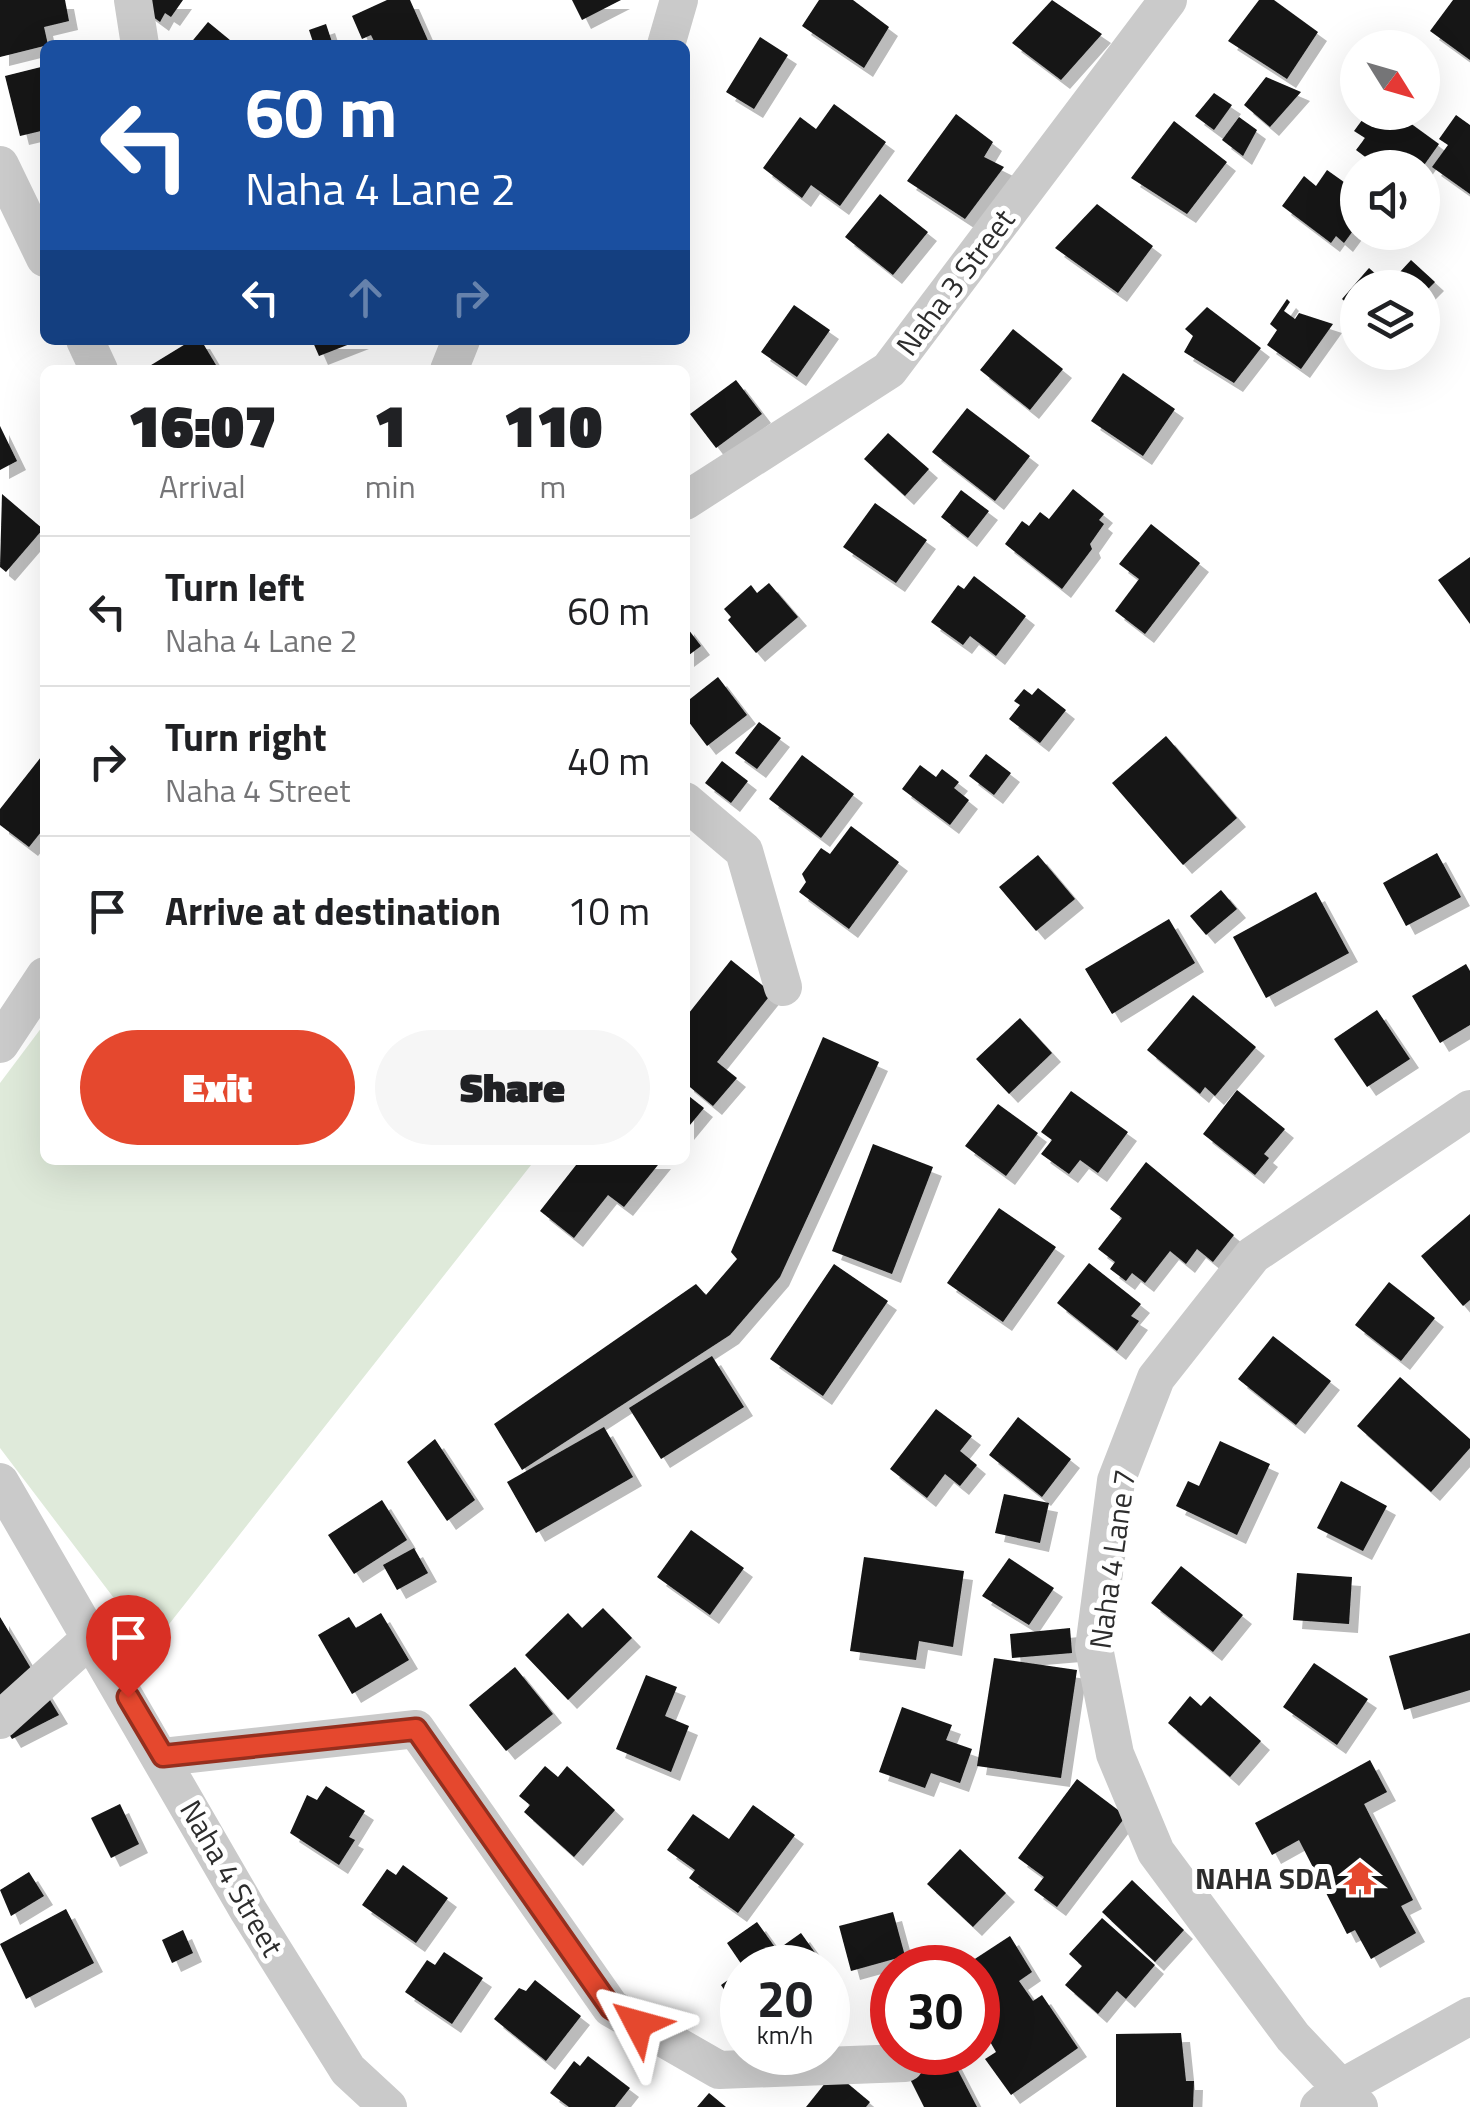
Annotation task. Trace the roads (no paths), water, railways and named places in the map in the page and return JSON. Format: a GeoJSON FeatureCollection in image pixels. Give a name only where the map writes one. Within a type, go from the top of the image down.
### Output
{"type":"FeatureCollection","features":[{"type":"Feature","properties":{"kind":"street"},"geometry":{"type":"LineString","coordinates":[[133,0],[139,40]]}},
{"type":"Feature","properties":{"kind":"street"},"geometry":{"type":"LineString","coordinates":[[667,40],[679,0]]}},
{"type":"Feature","properties":{"kind":"street","name":"Naha 3 Street"},"geometry":{"type":"LineString","coordinates":[[690,498],[888,370],[1168,0]]}},
{"type":"Feature","properties":{"kind":"street"},"geometry":{"type":"LineString","coordinates":[[0,165],[40,248]]}},
{"type":"Feature","properties":{"kind":"street"},"geometry":{"type":"LineString","coordinates":[[690,805],[744,851],[783,987]]}},
{"type":"Feature","properties":{"kind":"street"},"geometry":{"type":"LineString","coordinates":[[0,1044],[40,984]]}},
{"type":"Feature","properties":{"kind":"street","name":"Naha 4 Lane 7"},"geometry":{"type":"LineString","coordinates":[[1340,2101],[1156,1852],[1115,1754],[1094,1648],[1101,1593],[1116,1482],[1156,1378],[1252,1255],[1470,1110]]}},
{"type":"Feature","properties":{"kind":"street","name":"Naha 4 Street"},"geometry":{"type":"LineString","coordinates":[[0,1482],[163,1756],[248,1910],[348,2070],[388,2107]]}},
{"type":"Feature","properties":{"kind":"street"},"geometry":{"type":"LineString","coordinates":[[0,1720],[92,1637]]}},
{"type":"Feature","properties":{"kind":"street"},"geometry":{"type":"LineString","coordinates":[[163,1756],[416,1729],[611,2008],[719,2070],[870,2064]]}},
{"type":"Feature","properties":{"kind":"street"},"geometry":{"type":"LineString","coordinates":[[1340,2101],[1470,2016]]}},
{"type":"Feature","properties":{"kind":"place","name":"NAHA SDA"},"geometry":{"type":"Point","coordinates":[1360,1878]}}]}
